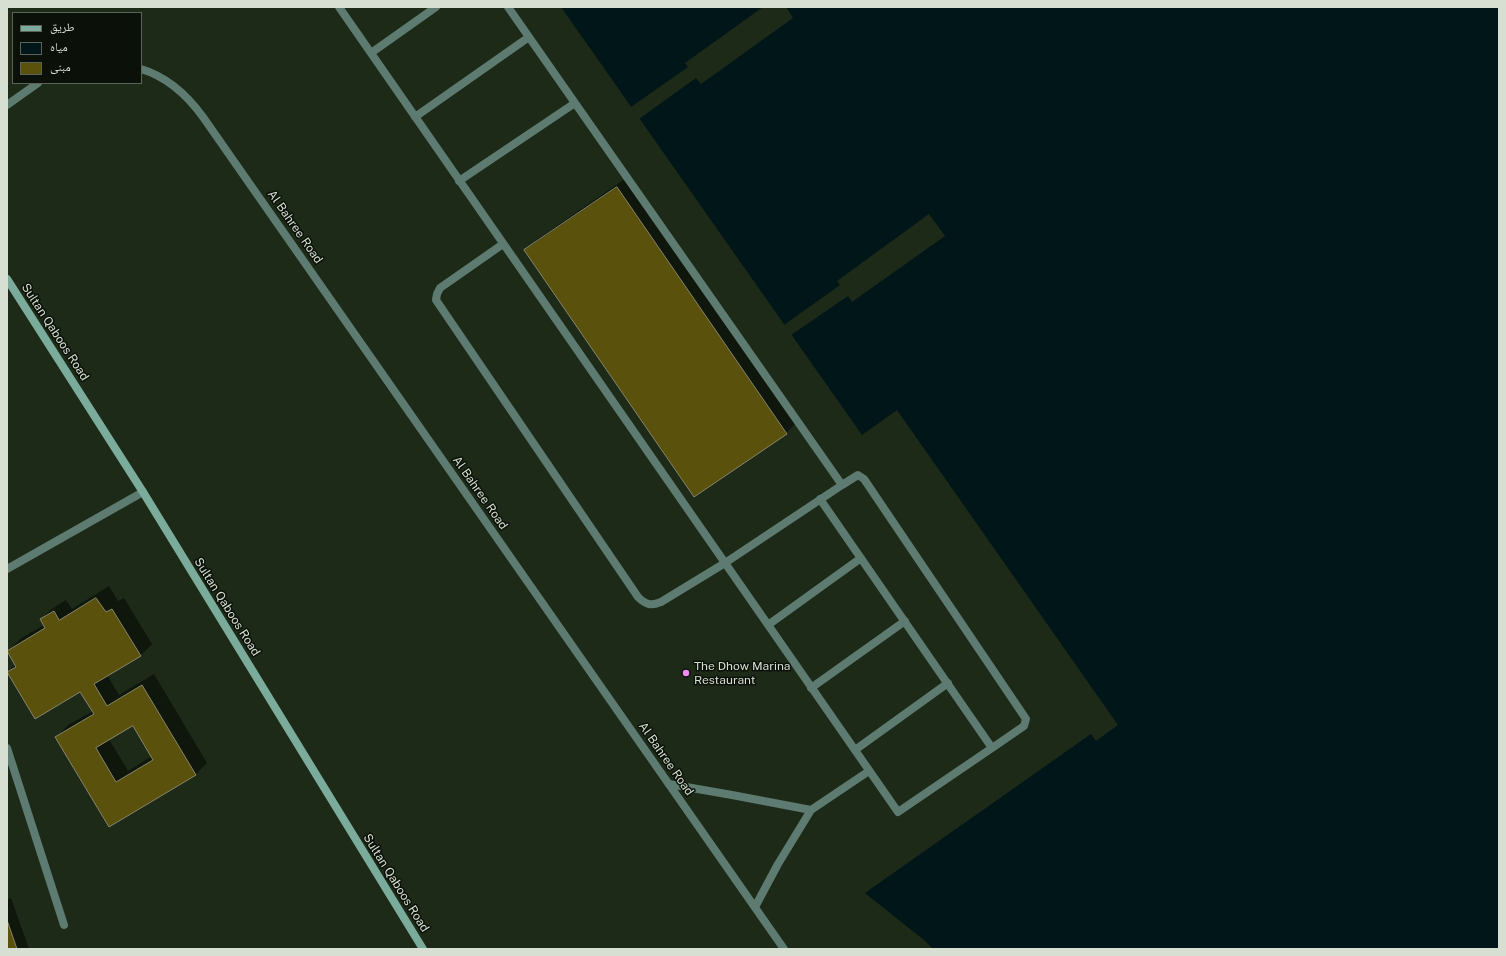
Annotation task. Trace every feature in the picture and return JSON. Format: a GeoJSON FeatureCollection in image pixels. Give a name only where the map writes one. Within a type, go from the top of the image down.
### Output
{"type":"FeatureCollection","features":[{"type":"Feature","properties":{"kind":"main road","name":"Sultan Qaboos Road"},"geometry":{"type":"LineString","coordinates":[[7,280],[142,492],[423,949]]}},
{"type":"Feature","properties":{"kind":"street"},"geometry":{"type":"LineString","coordinates":[[339,7],[459,181],[503,244],[725,563],[768,625],[811,688],[898,812],[1024,726],[1026,719],[864,479],[858,475],[725,563],[661,602],[653,605],[644,604],[436,300],[440,288],[503,244]]}},
{"type":"Feature","properties":{"kind":"street"},"geometry":{"type":"LineString","coordinates":[[371,53],[436,7]]}},
{"type":"Feature","properties":{"kind":"street"},"geometry":{"type":"LineString","coordinates":[[508,7],[842,485]]}},
{"type":"Feature","properties":{"kind":"street"},"geometry":{"type":"LineString","coordinates":[[415,116],[529,37]]}},
{"type":"Feature","properties":{"kind":"street","name":"Al Bahree Road"},"geometry":{"type":"LineString","coordinates":[[142,69],[151,72],[176,87],[193,102],[204,116],[784,949]]}},
{"type":"Feature","properties":{"kind":"street"},"geometry":{"type":"LineString","coordinates":[[7,105],[37,84]]}},
{"type":"Feature","properties":{"kind":"street"},"geometry":{"type":"LineString","coordinates":[[459,181],[575,103]]}},
{"type":"Feature","properties":{"kind":"street"},"geometry":{"type":"LineString","coordinates":[[7,569],[142,492]]}},
{"type":"Feature","properties":{"kind":"street"},"geometry":{"type":"LineString","coordinates":[[820,499],[992,748]]}},
{"type":"Feature","properties":{"kind":"street"},"geometry":{"type":"LineString","coordinates":[[768,625],[861,558]]}},
{"type":"Feature","properties":{"kind":"street"},"geometry":{"type":"LineString","coordinates":[[811,688],[905,621]]}},
{"type":"Feature","properties":{"kind":"street"},"geometry":{"type":"LineString","coordinates":[[855,750],[948,683]]}},
{"type":"Feature","properties":{"kind":"street"},"geometry":{"type":"LineString","coordinates":[[7,748],[64,925]]}},
{"type":"Feature","properties":{"kind":"street"},"geometry":{"type":"LineString","coordinates":[[754,907],[811,810],[869,770]]}},
{"type":"Feature","properties":{"kind":"street"},"geometry":{"type":"LineString","coordinates":[[669,784],[811,810]]}},
{"type":"Feature","properties":{"kind":"water"},"geometry":{"type":"Polygon","coordinates":[[[561,7],[1499,7],[1499,949],[933,949],[924,940],[865,893],[1091,734],[1096,741],[1118,725],[897,410],[862,435],[561,7]]]}},
{"type":"Feature","properties":{"kind":"pier"},"geometry":{"type":"Polygon","coordinates":[[[763,7],[786,7],[793,18],[701,84],[696,78],[639,119],[631,107],[688,67],[685,63],[763,7]]]}},
{"type":"Feature","properties":{"kind":"pier"},"geometry":{"type":"Polygon","coordinates":[[[929,214],[945,236],[852,302],[848,296],[791,335],[784,325],[840,285],[837,281],[929,214]]]}},
{"type":"Feature","properties":{"kind":"building"},"geometry":{"type":"Polygon","coordinates":[[[617,187],[787,434],[694,497],[524,250],[617,187]]]}},
{"type":"Feature","properties":{"kind":"building"},"geometry":{"type":"Polygon","coordinates":[[[96,598],[106,612],[112,609],[141,656],[94,684],[107,706],[142,685],[196,775],[109,827],[55,737],[94,714],[80,692],[35,719],[7,672],[16,667],[7,651],[45,628],[40,619],[54,611],[59,620],[96,598]],[[133,726],[96,748],[116,782],[153,760],[133,726]]]}},
{"type":"Feature","properties":{"kind":"building"},"geometry":{"type":"Polygon","coordinates":[[[7,920],[17,949],[7,949],[7,920]]]}},
{"type":"Feature","properties":{"kind":"place","name":"The Dhow Marina Restaurant"},"geometry":{"type":"Point","coordinates":[686,673]}}]}
